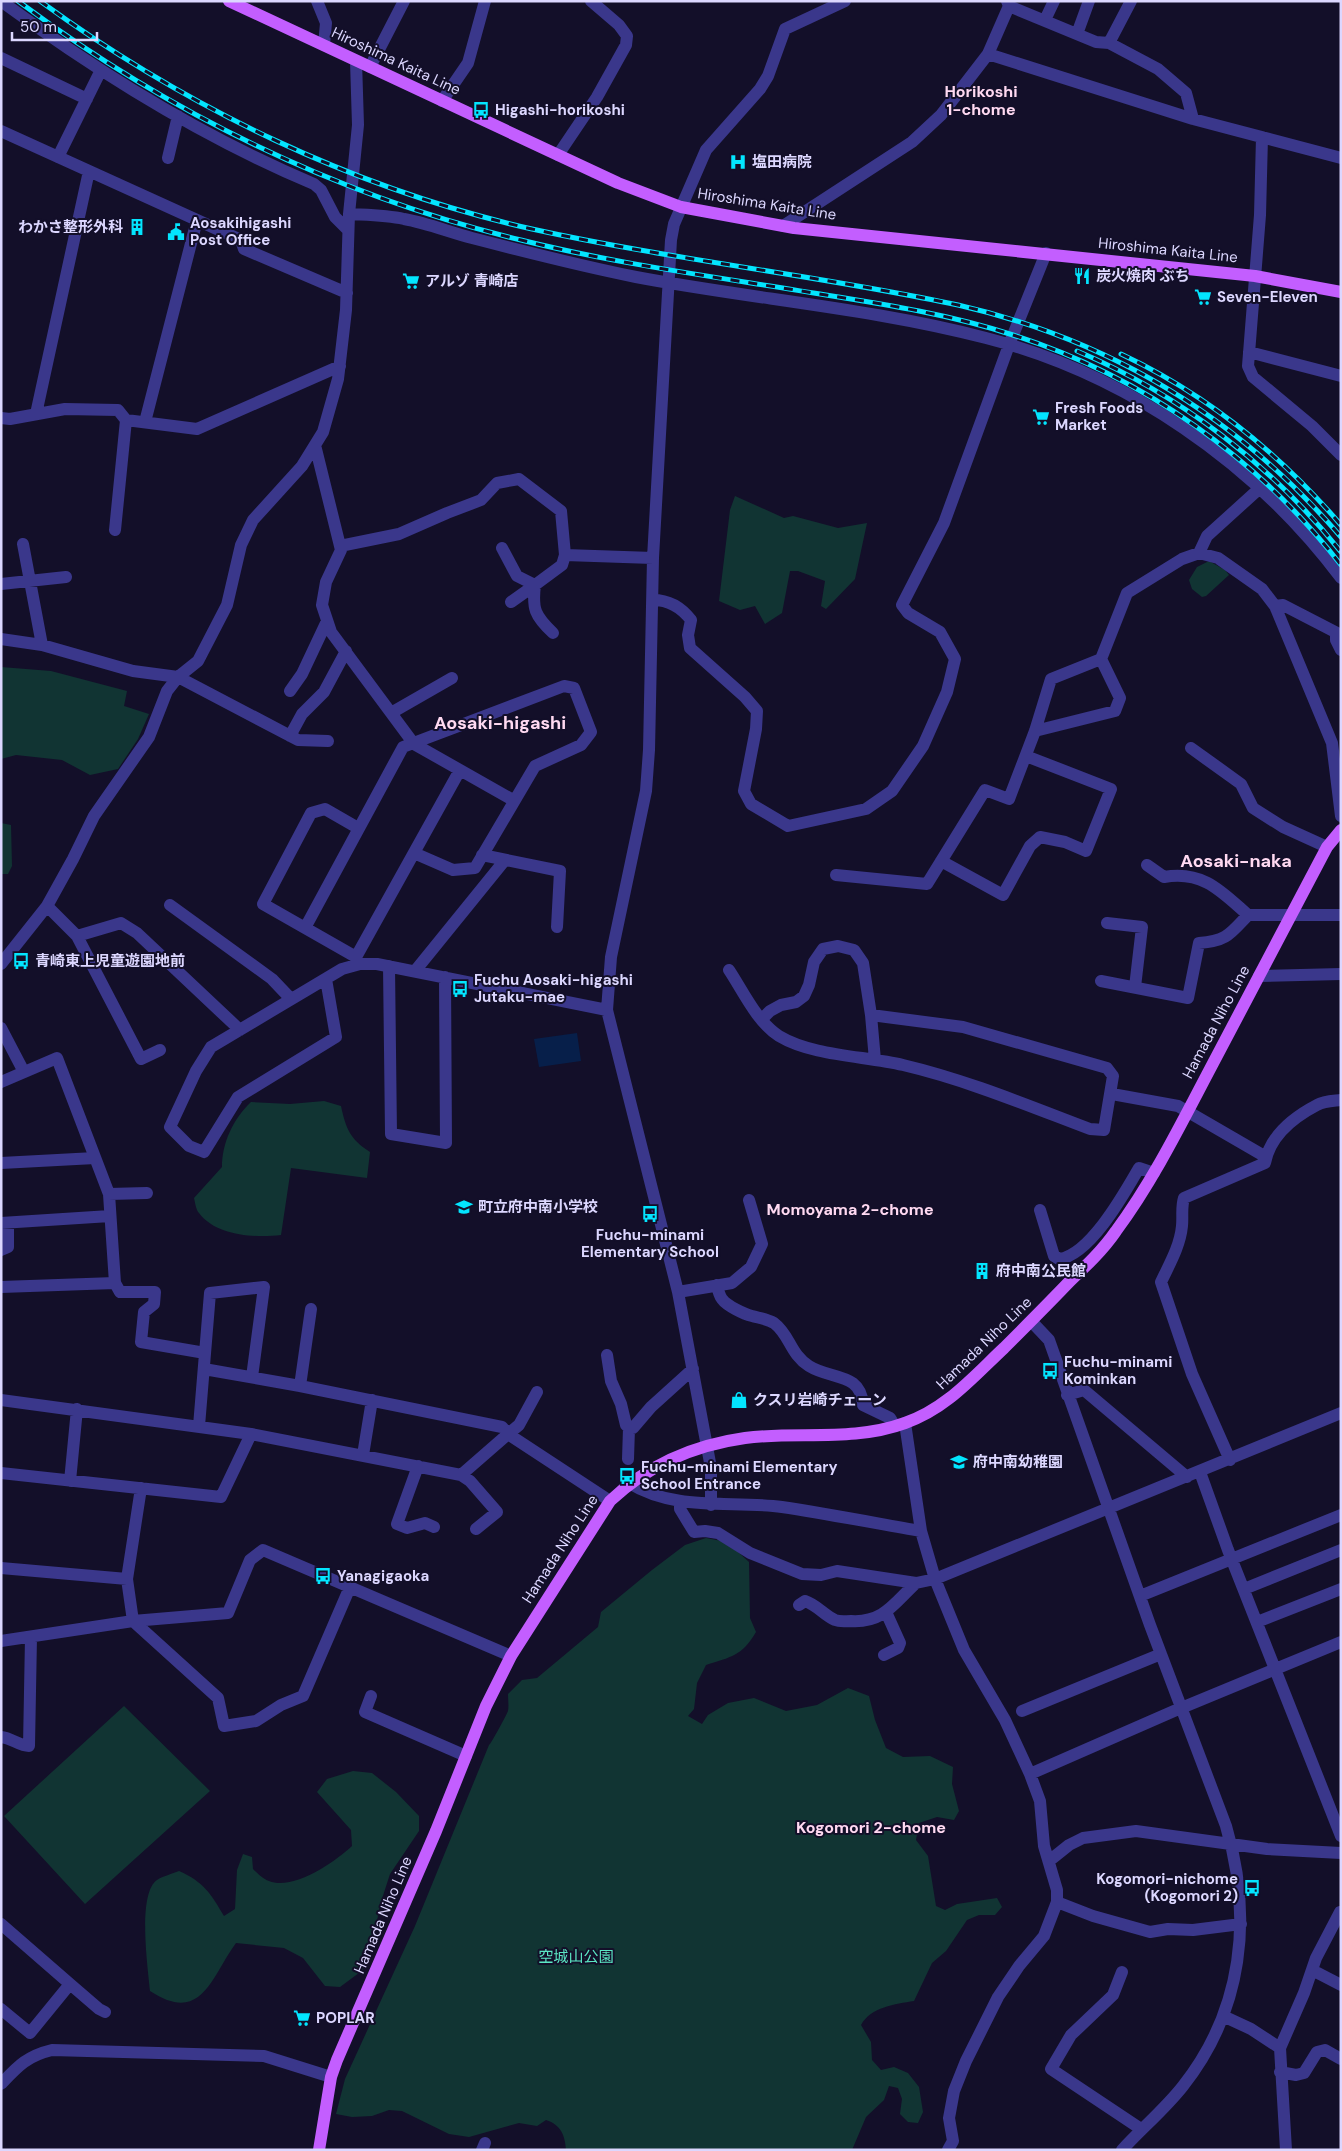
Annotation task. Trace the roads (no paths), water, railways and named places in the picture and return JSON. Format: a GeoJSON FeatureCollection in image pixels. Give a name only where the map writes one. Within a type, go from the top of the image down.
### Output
{"type":"FeatureCollection","features":[{"type":"Feature","properties":{"kind":"main road","name":"Hiroshima Kaita Line"},"geometry":{"type":"LineString","coordinates":[[229,1],[618,183],[681,207],[783,226],[1255,276],[1341,292]]}},
{"type":"Feature","properties":{"kind":"main road","name":"Hamada Niho Line"},"geometry":{"type":"LineString","coordinates":[[319,2150],[331,2077],[436,1831],[486,1706],[511,1656],[610,1501],[629,1483],[673,1458],[707,1445],[746,1438],[845,1436],[900,1425],[936,1409],[951,1398],[1031,1321],[1114,1234],[1154,1173],[1327,847],[1341,830]]}},
{"type":"Feature","properties":{"kind":"street"},"geometry":{"type":"LineString","coordinates":[[1,1],[101,70],[178,116],[227,144],[314,184],[321,190],[334,217],[348,230]]}},
{"type":"Feature","properties":{"kind":"street"},"geometry":{"type":"LineString","coordinates":[[317,1],[326,23],[324,46]]}},
{"type":"Feature","properties":{"kind":"street"},"geometry":{"type":"LineString","coordinates":[[370,67],[404,1]]}},
{"type":"Feature","properties":{"kind":"street"},"geometry":{"type":"LineString","coordinates":[[442,101],[468,63],[485,1]]}},
{"type":"Feature","properties":{"kind":"street"},"geometry":{"type":"LineString","coordinates":[[558,155],[597,97],[626,45],[627,36],[619,25],[591,1]]}},
{"type":"Feature","properties":{"kind":"street"},"geometry":{"type":"LineString","coordinates":[[711,1505],[711,1468],[678,1292],[607,1010],[612,957],[646,791],[653,558],[671,240],[674,224],[706,150],[760,89],[768,76],[785,28],[845,1]]}},
{"type":"Feature","properties":{"kind":"street"},"geometry":{"type":"LineString","coordinates":[[1045,20],[1054,1]]}},
{"type":"Feature","properties":{"kind":"street"},"geometry":{"type":"LineString","coordinates":[[1077,34],[1088,1]]}},
{"type":"Feature","properties":{"kind":"street"},"geometry":{"type":"LineString","coordinates":[[1110,43],[1131,1]]}},
{"type":"Feature","properties":{"kind":"street"},"geometry":{"type":"LineString","coordinates":[[783,226],[912,142],[941,115],[988,54],[1008,4],[1096,42],[1110,43],[1158,70],[1186,93],[1193,119]]}},
{"type":"Feature","properties":{"kind":"street"},"geometry":{"type":"LineString","coordinates":[[988,54],[1193,119],[1341,158]]}},
{"type":"Feature","properties":{"kind":"street"},"geometry":{"type":"LineString","coordinates":[[1,58],[87,99]]}},
{"type":"Feature","properties":{"kind":"street"},"geometry":{"type":"LineString","coordinates":[[1,964],[47,906],[73,860],[94,816],[149,737],[167,690],[178,677],[198,661],[227,605],[241,545],[253,520],[302,466],[323,432],[338,379],[347,293],[349,214],[358,125],[356,60]]}},
{"type":"Feature","properties":{"kind":"street"},"geometry":{"type":"LineString","coordinates":[[58,157],[101,70]]}},
{"type":"Feature","properties":{"kind":"street"},"geometry":{"type":"LineString","coordinates":[[168,158],[178,116]]}},
{"type":"Feature","properties":{"kind":"street"},"geometry":{"type":"LineString","coordinates":[[1,131],[241,240],[244,249],[347,293]]}},
{"type":"Feature","properties":{"kind":"street"},"geometry":{"type":"LineString","coordinates":[[1262,137],[1260,215],[1248,366],[1253,377],[1312,426],[1341,455]]}},
{"type":"Feature","properties":{"kind":"street"},"geometry":{"type":"LineString","coordinates":[[36,414],[89,171]]}},
{"type":"Feature","properties":{"kind":"street"},"geometry":{"type":"LineString","coordinates":[[349,214],[406,219],[520,250],[609,271],[910,320],[988,338],[1009,345],[1093,376],[1148,406],[1207,445],[1260,488],[1312,541],[1341,578]]}},
{"type":"Feature","properties":{"kind":"street"},"geometry":{"type":"LineString","coordinates":[[146,422],[197,220]]}},
{"type":"Feature","properties":{"kind":"street"},"geometry":{"type":"LineString","coordinates":[[653,600],[666,600],[686,613],[691,620],[688,635],[690,648],[745,697],[756,711],[756,729],[744,791],[751,804],[788,826],[866,809],[892,791],[923,746],[947,692],[955,659],[940,632],[908,613],[902,604],[944,523],[1009,345],[1046,253]]}},
{"type":"Feature","properties":{"kind":"street"},"geometry":{"type":"LineString","coordinates":[[1249,352],[1341,376]]}},
{"type":"Feature","properties":{"kind":"street"},"geometry":{"type":"LineString","coordinates":[[126,420],[197,429],[340,366]]}},
{"type":"Feature","properties":{"kind":"street"},"geometry":{"type":"LineString","coordinates":[[1,418],[10,419],[65,409],[118,410],[126,420],[115,530]]}},
{"type":"Feature","properties":{"kind":"street"},"geometry":{"type":"LineString","coordinates":[[315,445],[341,550],[326,582],[322,605],[331,632],[414,744],[513,800]]}},
{"type":"Feature","properties":{"kind":"street"},"geometry":{"type":"LineString","coordinates":[[340,546],[399,534],[447,512],[481,500],[497,483],[519,479],[561,511],[565,555],[562,565],[511,602]]}},
{"type":"Feature","properties":{"kind":"street"},"geometry":{"type":"LineString","coordinates":[[1199,553],[1207,536],[1260,488]]}},
{"type":"Feature","properties":{"kind":"street"},"geometry":{"type":"LineString","coordinates":[[23,544],[42,645]]}},
{"type":"Feature","properties":{"kind":"street"},"geometry":{"type":"LineString","coordinates":[[502,548],[518,576],[535,585]]}},
{"type":"Feature","properties":{"kind":"street"},"geometry":{"type":"LineString","coordinates":[[836,875],[927,884],[985,790],[1010,799],[1035,731],[1050,680],[1101,659],[1127,593],[1182,558],[1199,553],[1218,558],[1262,589],[1275,606],[1332,743],[1337,750],[1341,816]]}},
{"type":"Feature","properties":{"kind":"street"},"geometry":{"type":"LineString","coordinates":[[565,555],[653,558]]}},
{"type":"Feature","properties":{"kind":"street"},"geometry":{"type":"LineString","coordinates":[[1,584],[66,577]]}},
{"type":"Feature","properties":{"kind":"street"},"geometry":{"type":"LineString","coordinates":[[535,585],[533,604],[540,620],[553,633]]}},
{"type":"Feature","properties":{"kind":"street"},"geometry":{"type":"LineString","coordinates":[[1275,606],[1283,605],[1339,634],[1336,640],[1341,650]]}},
{"type":"Feature","properties":{"kind":"street"},"geometry":{"type":"LineString","coordinates":[[290,691],[302,674],[327,621]]}},
{"type":"Feature","properties":{"kind":"street"},"geometry":{"type":"LineString","coordinates":[[1,639],[42,645],[133,671],[178,677],[298,740],[328,741]]}},
{"type":"Feature","properties":{"kind":"street"},"geometry":{"type":"LineString","coordinates":[[290,736],[302,714],[324,692],[346,652]]}},
{"type":"Feature","properties":{"kind":"street"},"geometry":{"type":"LineString","coordinates":[[1035,731],[1115,710],[1120,698],[1101,659]]}},
{"type":"Feature","properties":{"kind":"street"},"geometry":{"type":"LineString","coordinates":[[391,713],[452,678]]}},
{"type":"Feature","properties":{"kind":"street"},"geometry":{"type":"LineString","coordinates":[[305,928],[403,748],[564,686],[574,688],[591,732],[581,745],[535,766],[513,800],[475,868],[453,870],[414,853]]}},
{"type":"Feature","properties":{"kind":"street"},"geometry":{"type":"LineString","coordinates":[[1191,748],[1241,784],[1253,808],[1283,827],[1327,847]]}},
{"type":"Feature","properties":{"kind":"street"},"geometry":{"type":"LineString","coordinates":[[941,861],[1003,895],[1030,846],[1040,836],[1065,842],[1086,851],[1111,789],[1026,756]]}},
{"type":"Feature","properties":{"kind":"street"},"geometry":{"type":"LineString","coordinates":[[326,979],[336,1037],[238,1097],[204,1152],[189,1146],[170,1127],[196,1071],[211,1047],[342,969],[358,961],[460,770]]}},
{"type":"Feature","properties":{"kind":"street"},"geometry":{"type":"LineString","coordinates":[[358,828],[325,808],[311,814],[262,904],[358,961],[607,1010]]}},
{"type":"Feature","properties":{"kind":"street"},"geometry":{"type":"LineString","coordinates":[[482,855],[560,870],[557,927]]}},
{"type":"Feature","properties":{"kind":"street"},"geometry":{"type":"LineString","coordinates":[[415,971],[505,860]]}},
{"type":"Feature","properties":{"kind":"street"},"geometry":{"type":"LineString","coordinates":[[1147,865],[1164,877],[1179,874],[1212,884],[1248,915],[1341,915]]}},
{"type":"Feature","properties":{"kind":"street"},"geometry":{"type":"LineString","coordinates":[[170,905],[272,979],[291,999]]}},
{"type":"Feature","properties":{"kind":"street"},"geometry":{"type":"LineString","coordinates":[[47,906],[76,936],[141,1059],[160,1050]]}},
{"type":"Feature","properties":{"kind":"street"},"geometry":{"type":"LineString","coordinates":[[1101,981],[1188,998],[1199,943],[1214,942],[1228,936],[1248,915]]}},
{"type":"Feature","properties":{"kind":"street"},"geometry":{"type":"LineString","coordinates":[[76,936],[121,923],[137,933],[240,1030]]}},
{"type":"Feature","properties":{"kind":"street"},"geometry":{"type":"LineString","coordinates":[[1107,923],[1142,927],[1134,988]]}},
{"type":"Feature","properties":{"kind":"street"},"geometry":{"type":"LineString","coordinates":[[762,1020],[770,1011],[781,1005],[796,1002],[804,996],[809,985],[814,962],[822,949],[838,946],[854,950],[863,963],[871,1015],[875,1060]]}},
{"type":"Feature","properties":{"kind":"street"},"geometry":{"type":"LineString","coordinates":[[389,966],[391,1134],[446,1143],[445,977]]}},
{"type":"Feature","properties":{"kind":"street"},"geometry":{"type":"LineString","coordinates":[[729,970],[767,1028],[780,1037],[822,1052],[904,1065],[989,1091],[1090,1129],[1104,1130],[1112,1094],[1113,1076],[1107,1068],[963,1027],[871,1015]]}},
{"type":"Feature","properties":{"kind":"street"},"geometry":{"type":"LineString","coordinates":[[1259,976],[1341,974]]}},
{"type":"Feature","properties":{"kind":"street"},"geometry":{"type":"LineString","coordinates":[[1,1028],[24,1072]]}},
{"type":"Feature","properties":{"kind":"street"},"geometry":{"type":"LineString","coordinates":[[1,1082],[57,1058],[109,1194],[115,1283],[120,1292],[155,1292],[154,1304],[144,1312],[142,1342],[205,1353]]}},
{"type":"Feature","properties":{"kind":"street"},"geometry":{"type":"LineString","coordinates":[[1112,1094],[1178,1106],[1266,1157]]}},
{"type":"Feature","properties":{"kind":"street"},"geometry":{"type":"LineString","coordinates":[[1230,1460],[1192,1374],[1161,1282],[1177,1250],[1184,1198],[1265,1163],[1270,1147],[1282,1130],[1318,1104],[1341,1100]]}},
{"type":"Feature","properties":{"kind":"street"},"geometry":{"type":"LineString","coordinates":[[1,1163],[95,1158]]}},
{"type":"Feature","properties":{"kind":"street"},"geometry":{"type":"LineString","coordinates":[[1040,1210],[1054,1256],[1059,1259],[1067,1257],[1098,1230],[1113,1212],[1139,1168],[1154,1173]]}},
{"type":"Feature","properties":{"kind":"street"},"geometry":{"type":"LineString","coordinates":[[109,1194],[148,1193]]}},
{"type":"Feature","properties":{"kind":"street"},"geometry":{"type":"LineString","coordinates":[[678,1292],[732,1283],[751,1267],[762,1244],[749,1200]]}},
{"type":"Feature","properties":{"kind":"street"},"geometry":{"type":"LineString","coordinates":[[1,1250],[8,1248],[5,1223],[110,1216]]}},
{"type":"Feature","properties":{"kind":"street"},"geometry":{"type":"LineString","coordinates":[[1,1287],[115,1283]]}},
{"type":"Feature","properties":{"kind":"street"},"geometry":{"type":"LineString","coordinates":[[716,1285],[721,1298],[725,1302],[749,1316],[772,1322],[784,1331],[791,1349],[808,1365],[818,1371],[839,1377],[857,1386],[862,1392],[863,1405],[900,1425],[921,1531],[935,1579],[964,1650],[1005,1720],[1030,1774],[1040,1801],[1044,1846],[1057,1890],[1057,1902],[1044,1936],[1019,1966],[998,1997],[966,2061],[954,2091],[949,2118],[952,2141],[948,2150]]}},
{"type":"Feature","properties":{"kind":"street"},"geometry":{"type":"LineString","coordinates":[[199,1426],[210,1293],[264,1287],[252,1378]]}},
{"type":"Feature","properties":{"kind":"street"},"geometry":{"type":"LineString","coordinates":[[300,1386],[311,1309]]}},
{"type":"Feature","properties":{"kind":"street"},"geometry":{"type":"LineString","coordinates":[[1031,1321],[1049,1340],[1067,1395],[1232,1845],[1239,1885],[1241,1924],[1236,1968],[1223,2016],[1193,2073],[1174,2097],[1122,2150]]}},
{"type":"Feature","properties":{"kind":"street"},"geometry":{"type":"LineString","coordinates":[[607,1355],[611,1381],[621,1404],[626,1425],[629,1428],[628,1459]]}},
{"type":"Feature","properties":{"kind":"street"},"geometry":{"type":"LineString","coordinates":[[204,1369],[372,1400],[502,1428],[508,1434],[610,1501]]}},
{"type":"Feature","properties":{"kind":"street"},"geometry":{"type":"LineString","coordinates":[[629,1428],[633,1428],[651,1407],[693,1369]]}},
{"type":"Feature","properties":{"kind":"street"},"geometry":{"type":"LineString","coordinates":[[1067,1395],[1084,1390],[1187,1477]]}},
{"type":"Feature","properties":{"kind":"street"},"geometry":{"type":"LineString","coordinates":[[461,1475],[519,1425],[537,1392]]}},
{"type":"Feature","properties":{"kind":"street"},"geometry":{"type":"LineString","coordinates":[[1,1400],[251,1434],[461,1475],[470,1481],[497,1512],[476,1530]]}},
{"type":"Feature","properties":{"kind":"street"},"geometry":{"type":"LineString","coordinates":[[363,1456],[372,1400]]}},
{"type":"Feature","properties":{"kind":"street"},"geometry":{"type":"LineString","coordinates":[[70,1481],[77,1409]]}},
{"type":"Feature","properties":{"kind":"street"},"geometry":{"type":"LineString","coordinates":[[680,1502],[680,1509],[694,1532],[718,1533],[750,1553],[802,1574],[821,1575],[837,1571],[916,1583],[935,1579],[1340,1415]]}},
{"type":"Feature","properties":{"kind":"street"},"geometry":{"type":"LineString","coordinates":[[1,1473],[221,1497],[251,1434]]}},
{"type":"Feature","properties":{"kind":"street"},"geometry":{"type":"LineString","coordinates":[[418,1466],[397,1524],[407,1528],[425,1523],[434,1527]]}},
{"type":"Feature","properties":{"kind":"street"},"geometry":{"type":"LineString","coordinates":[[1200,1472],[1341,1836]]}},
{"type":"Feature","properties":{"kind":"street"},"geometry":{"type":"LineString","coordinates":[[629,1483],[639,1490],[680,1502],[780,1507],[921,1531]]}},
{"type":"Feature","properties":{"kind":"street"},"geometry":{"type":"LineString","coordinates":[[140,1488],[127,1579],[133,1620],[218,1698],[224,1726],[256,1721],[281,1706],[304,1696],[350,1587]]}},
{"type":"Feature","properties":{"kind":"street"},"geometry":{"type":"LineString","coordinates":[[1140,1596],[1341,1514]]}},
{"type":"Feature","properties":{"kind":"street"},"geometry":{"type":"LineString","coordinates":[[1,1641],[133,1620],[228,1613],[250,1560],[263,1550],[511,1656]]}},
{"type":"Feature","properties":{"kind":"street"},"geometry":{"type":"LineString","coordinates":[[1244,1589],[1341,1550]]}},
{"type":"Feature","properties":{"kind":"street"},"geometry":{"type":"LineString","coordinates":[[1,1568],[127,1579]]}},
{"type":"Feature","properties":{"kind":"street"},"geometry":{"type":"LineString","coordinates":[[799,1605],[805,1601],[814,1604],[829,1617],[838,1621],[861,1622],[879,1617],[916,1583]]}},
{"type":"Feature","properties":{"kind":"street"},"geometry":{"type":"LineString","coordinates":[[1257,1622],[1341,1589]]}},
{"type":"Feature","properties":{"kind":"street"},"geometry":{"type":"LineString","coordinates":[[884,1655],[898,1648],[900,1644],[886,1612]]}},
{"type":"Feature","properties":{"kind":"street"},"geometry":{"type":"LineString","coordinates":[[1,1737],[10,1738],[23,1746],[29,1746],[31,1637]]}},
{"type":"Feature","properties":{"kind":"street"},"geometry":{"type":"LineString","coordinates":[[1030,1774],[1182,1707],[1341,1642]]}},
{"type":"Feature","properties":{"kind":"street"},"geometry":{"type":"LineString","coordinates":[[1022,1711],[1161,1654]]}},
{"type":"Feature","properties":{"kind":"street"},"geometry":{"type":"LineString","coordinates":[[371,1696],[365,1712],[466,1756]]}},
{"type":"Feature","properties":{"kind":"street"},"geometry":{"type":"LineString","coordinates":[[1049,1861],[1069,1845],[1083,1838],[1136,1831],[1232,1845],[1311,1853],[1341,1853]]}},
{"type":"Feature","properties":{"kind":"street"},"geometry":{"type":"LineString","coordinates":[[1057,1902],[1093,1916],[1150,1932],[1168,1929],[1194,1930],[1241,1924]]}},
{"type":"Feature","properties":{"kind":"street"},"geometry":{"type":"LineString","coordinates":[[1286,2150],[1280,2048],[1312,1970],[1340,1912]]}},
{"type":"Feature","properties":{"kind":"street"},"geometry":{"type":"LineString","coordinates":[[1,1924],[99,2009],[105,2012]]}},
{"type":"Feature","properties":{"kind":"street"},"geometry":{"type":"LineString","coordinates":[[1312,1970],[1341,1985]]}},
{"type":"Feature","properties":{"kind":"street"},"geometry":{"type":"LineString","coordinates":[[1122,1972],[1113,1995],[1071,2035],[1051,2069],[1141,2129]]}},
{"type":"Feature","properties":{"kind":"street"},"geometry":{"type":"LineString","coordinates":[[1,2009],[30,2032],[70,1984]]}},
{"type":"Feature","properties":{"kind":"street"},"geometry":{"type":"LineString","coordinates":[[1223,2016],[1251,2029],[1280,2048]]}},
{"type":"Feature","properties":{"kind":"street"},"geometry":{"type":"LineString","coordinates":[[1,2084],[21,2062],[52,2050],[264,2056],[331,2077]]}},
{"type":"Feature","properties":{"kind":"street"},"geometry":{"type":"LineString","coordinates":[[1280,2072],[1296,2075],[1304,2073],[1317,2052],[1325,2050],[1341,2058]]}},
{"type":"Feature","properties":{"kind":"water"},"geometry":{"type":"Polygon","coordinates":[[[577,1033],[581,1061],[539,1067],[534,1039],[577,1033]]]}},
{"type":"Feature","properties":{"kind":"railway"},"geometry":{"type":"LineString","coordinates":[[18,1],[75,42],[195,114],[257,146],[321,175],[386,200],[453,222],[559,249],[596,257],[920,311],[990,328],[1061,352],[1107,373],[1152,398],[1194,425],[1235,456],[1273,490],[1308,526],[1341,565]]}},
{"type":"Feature","properties":{"kind":"railway"},"geometry":{"type":"LineString","coordinates":[[40,1],[96,40],[214,110],[275,140],[401,192],[466,212],[585,240],[905,294],[958,305],[1014,320],[1068,339],[1119,362],[1168,389],[1215,420],[1259,455],[1301,494],[1341,537]]}},
{"type":"Feature","properties":{"kind":"railway"},"geometry":{"type":"LineString","coordinates":[[1077,351],[1115,368],[1152,388],[1221,435],[1285,490],[1341,552]]}},
{"type":"Feature","properties":{"kind":"railway"},"geometry":{"type":"LineString","coordinates":[[1121,354],[1183,388],[1240,428],[1293,474],[1341,525]]}},
{"type":"Feature","properties":{"kind":"place","name":"Higashi-horikoshi"},"geometry":{"type":"Point","coordinates":[481,110]}},
{"type":"Feature","properties":{"kind":"place","name":"塩田病院"},"geometry":{"type":"Point","coordinates":[738,162]}},
{"type":"Feature","properties":{"kind":"place","name":"わかさ整形外科"},"geometry":{"type":"Point","coordinates":[137,227]}},
{"type":"Feature","properties":{"kind":"place","name":"Aosakihigashi Post Office"},"geometry":{"type":"Point","coordinates":[176,232]}},
{"type":"Feature","properties":{"kind":"place","name":"炭火焼肉 ぶち"},"geometry":{"type":"Point","coordinates":[1082,276]}},
{"type":"Feature","properties":{"kind":"place","name":"アルゾ 青崎店"},"geometry":{"type":"Point","coordinates":[411,281]}},
{"type":"Feature","properties":{"kind":"place","name":"Seven-Eleven"},"geometry":{"type":"Point","coordinates":[1203,297]}},
{"type":"Feature","properties":{"kind":"place","name":"Fresh Foods Market"},"geometry":{"type":"Point","coordinates":[1041,417]}},
{"type":"Feature","properties":{"kind":"place","name":"青崎東上児童遊園地前"},"geometry":{"type":"Point","coordinates":[21,961]}},
{"type":"Feature","properties":{"kind":"place","name":"Fuchu Aosaki-higashi Jutaku-mae"},"geometry":{"type":"Point","coordinates":[460,989]}},
{"type":"Feature","properties":{"kind":"place","name":"町立府中南小学校"},"geometry":{"type":"Point","coordinates":[464,1207]}},
{"type":"Feature","properties":{"kind":"place","name":"Fuchu-minami Elementary School"},"geometry":{"type":"Point","coordinates":[650,1214]}},
{"type":"Feature","properties":{"kind":"place","name":"府中南公民館"},"geometry":{"type":"Point","coordinates":[982,1271]}},
{"type":"Feature","properties":{"kind":"place","name":"Fuchu-minami Kominkan"},"geometry":{"type":"Point","coordinates":[1050,1371]}},
{"type":"Feature","properties":{"kind":"place","name":"クスリ岩崎チェーン"},"geometry":{"type":"Point","coordinates":[739,1400]}},
{"type":"Feature","properties":{"kind":"place","name":"府中南幼稚園"},"geometry":{"type":"Point","coordinates":[959,1462]}},
{"type":"Feature","properties":{"kind":"place","name":"Fuchu-minami Elementary School Entrance"},"geometry":{"type":"Point","coordinates":[627,1476]}},
{"type":"Feature","properties":{"kind":"place","name":"Yanagigaoka"},"geometry":{"type":"Point","coordinates":[323,1576]}},
{"type":"Feature","properties":{"kind":"place","name":"Kogomori-nichome (Kogomori 2)"},"geometry":{"type":"Point","coordinates":[1252,1888]}},
{"type":"Feature","properties":{"kind":"place","name":"POPLAR"},"geometry":{"type":"Point","coordinates":[302,2018]}},
{"type":"Feature","properties":{"kind":"district","name":"Horikoshi 1-chome"},"geometry":{"type":"Point","coordinates":[981,100]}},
{"type":"Feature","properties":{"kind":"district","name":"Aosaki-higashi"},"geometry":{"type":"Point","coordinates":[500,723]}},
{"type":"Feature","properties":{"kind":"district","name":"Aosaki-naka"},"geometry":{"type":"Point","coordinates":[1236,861]}},
{"type":"Feature","properties":{"kind":"district","name":"Momoyama 2-chome"},"geometry":{"type":"Point","coordinates":[850,1209]}},
{"type":"Feature","properties":{"kind":"district","name":"Kogomori 2-chome"},"geometry":{"type":"Point","coordinates":[871,1827]}},
{"type":"Feature","properties":{"kind":"park label","name":"空城山公園"},"geometry":{"type":"Point","coordinates":[576,1957]}}]}
